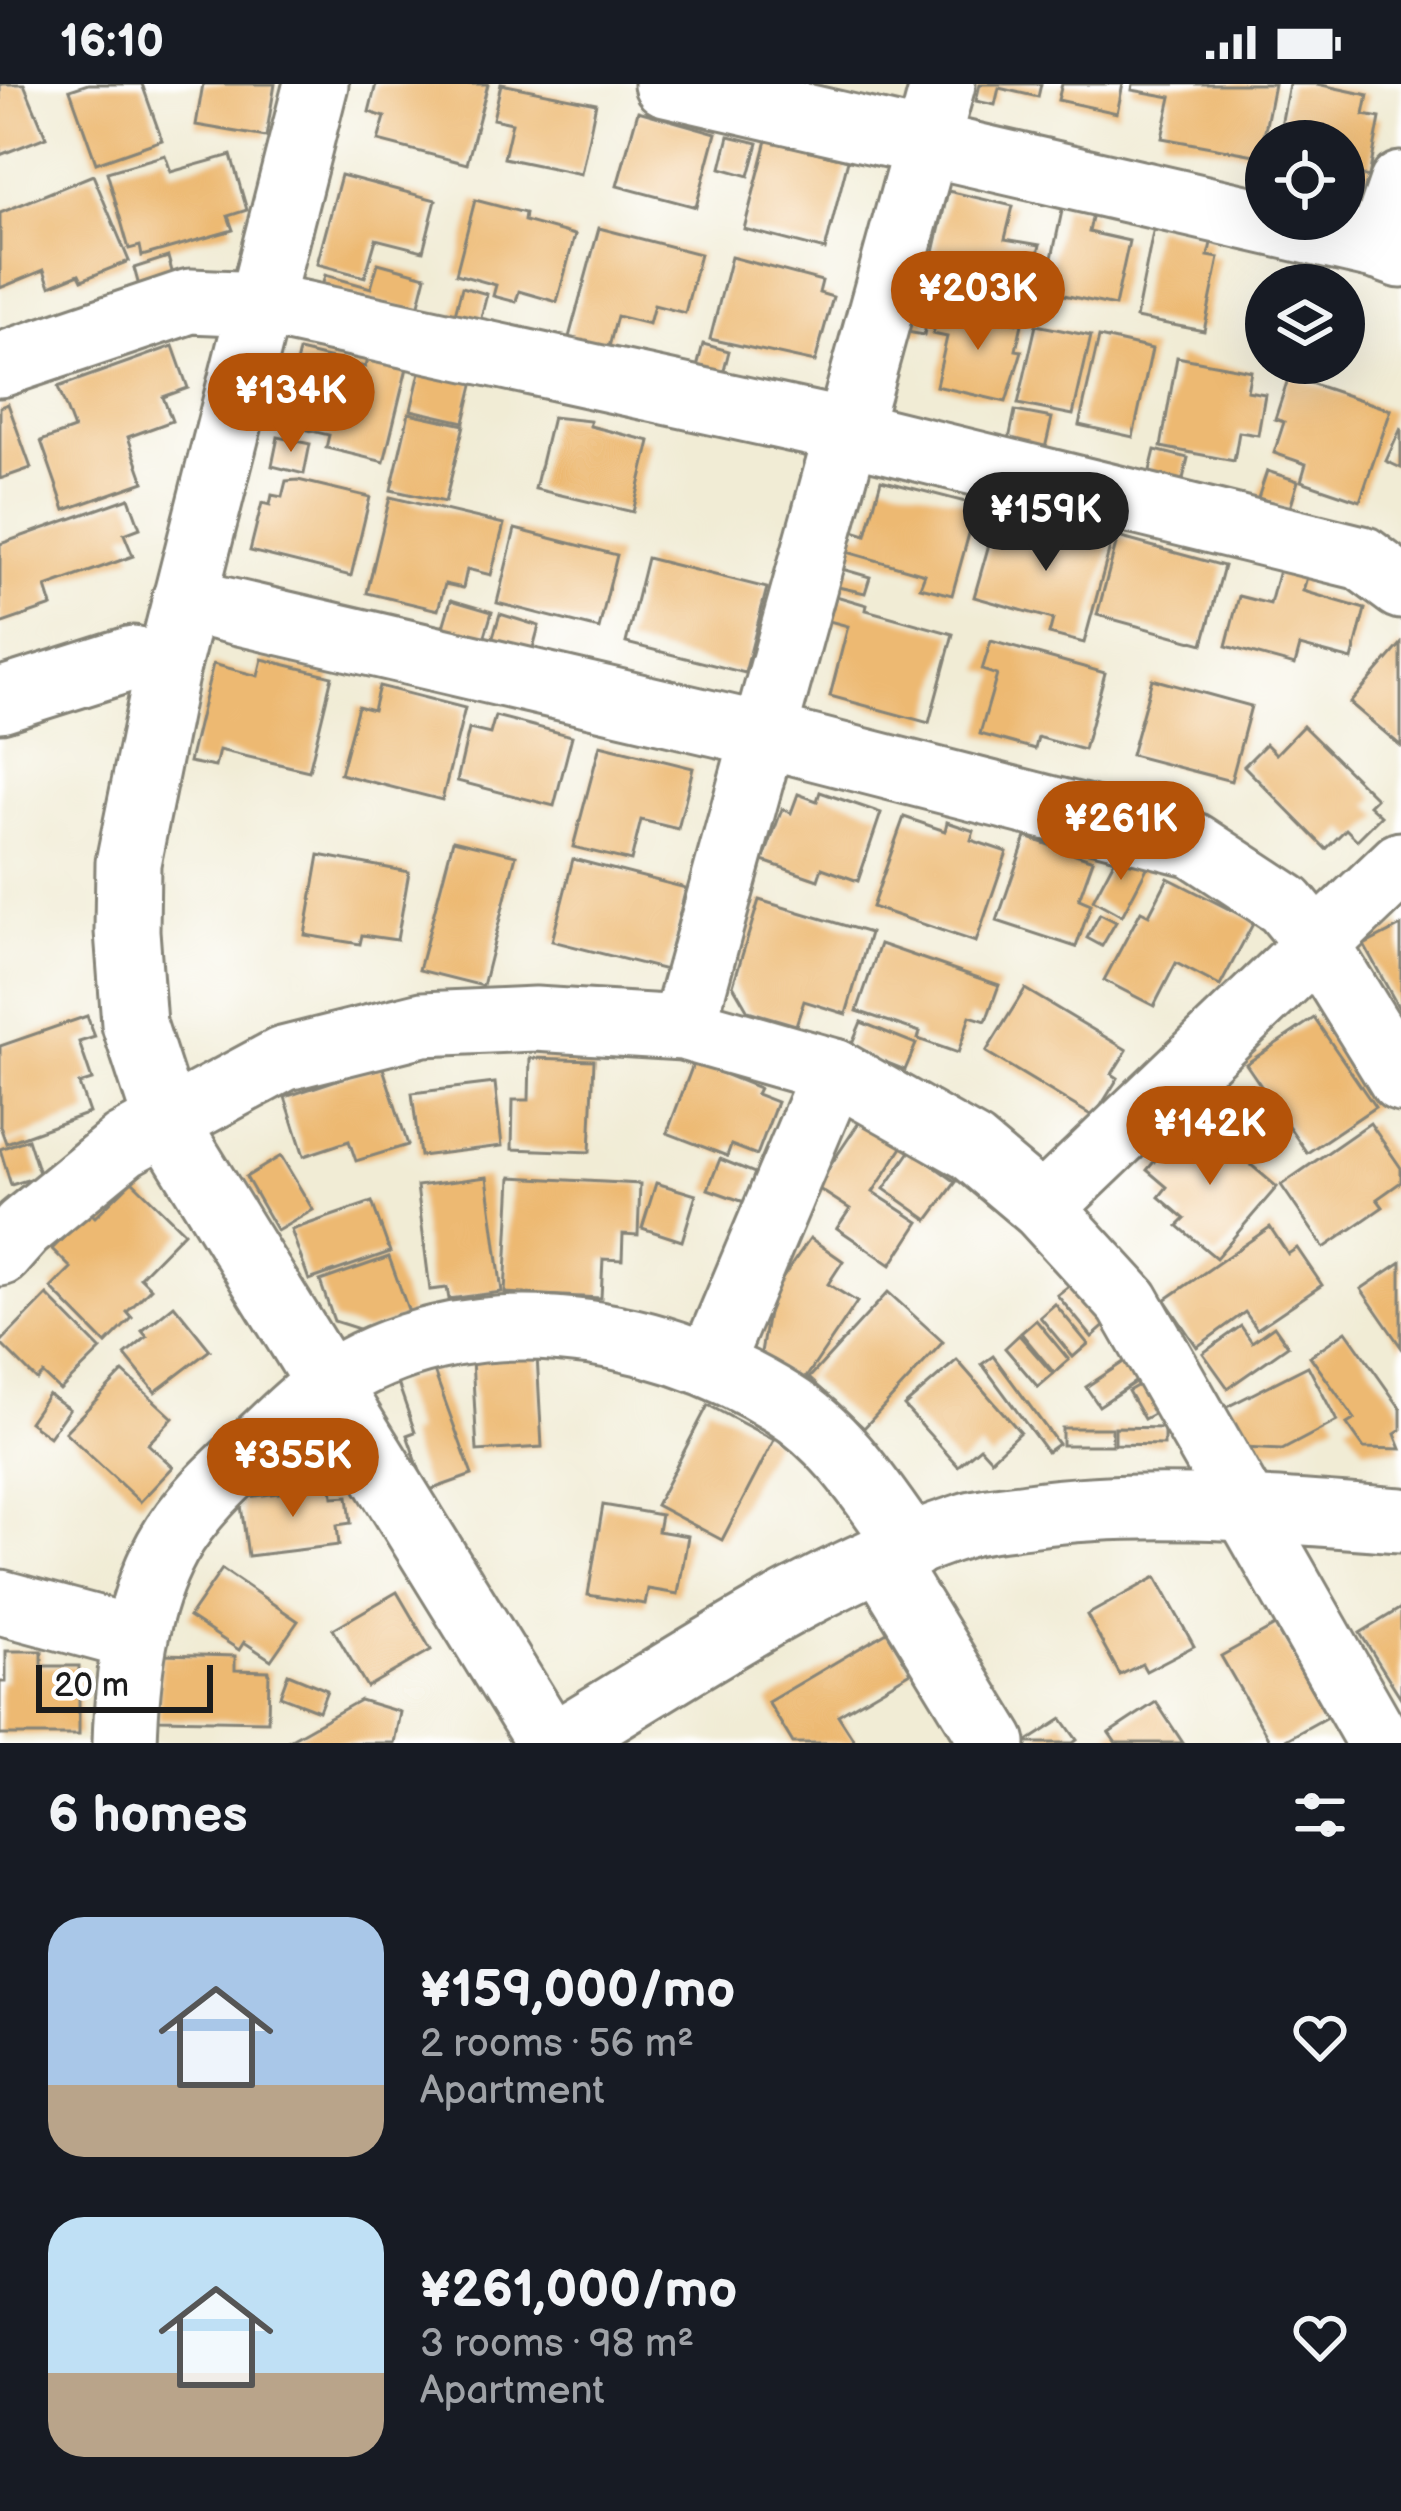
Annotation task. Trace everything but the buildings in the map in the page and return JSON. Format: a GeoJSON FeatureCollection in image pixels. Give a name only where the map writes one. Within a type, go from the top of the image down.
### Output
{"type":"FeatureCollection","features":[{"type":"Feature","properties":{"kind":"street"},"geometry":{"type":"LineString","coordinates":[[316,84],[166,670],[128,863],[134,1024],[166,1122],[552,1743],[771,1615],[896,1552],[969,1524],[1080,1508],[1244,1508],[1401,1520]]}},
{"type":"Feature","properties":{"kind":"street"},"geometry":{"type":"LineString","coordinates":[[666,84],[1390,252],[1401,184]]}},
{"type":"Feature","properties":{"kind":"street"},"geometry":{"type":"LineString","coordinates":[[683,1028],[943,84]]}},
{"type":"Feature","properties":{"kind":"street"},"geometry":{"type":"LineString","coordinates":[[0,365],[190,301],[260,304],[845,431],[1362,558],[1401,587]]}},
{"type":"Feature","properties":{"kind":"street"},"geometry":{"type":"LineString","coordinates":[[184,600],[763,735],[1193,844],[1285,905],[1317,944],[1401,1080]]}},
{"type":"Feature","properties":{"kind":"street"},"geometry":{"type":"LineString","coordinates":[[0,700],[133,658],[166,670]]}},
{"type":"Feature","properties":{"kind":"street"},"geometry":{"type":"LineString","coordinates":[[1042,1208],[1401,864]]}},
{"type":"Feature","properties":{"kind":"street"},"geometry":{"type":"LineString","coordinates":[[0,1254],[23,1228],[124,1145],[166,1122],[284,1059],[423,1024],[535,1018],[683,1028],[834,1071],[972,1149],[1042,1208],[1128,1302],[1381,1743]]}},
{"type":"Feature","properties":{"kind":"street"},"geometry":{"type":"LineString","coordinates":[[710,1363],[834,1071]]}},
{"type":"Feature","properties":{"kind":"street"},"geometry":{"type":"LineString","coordinates":[[125,1743],[134,1639],[166,1549],[212,1488],[326,1385],[379,1359],[448,1335],[566,1328],[710,1363],[788,1406],[845,1456],[994,1743]]}},
{"type":"Feature","properties":{"kind":"street"},"geometry":{"type":"LineString","coordinates":[[0,1602],[134,1639]]}}]}
